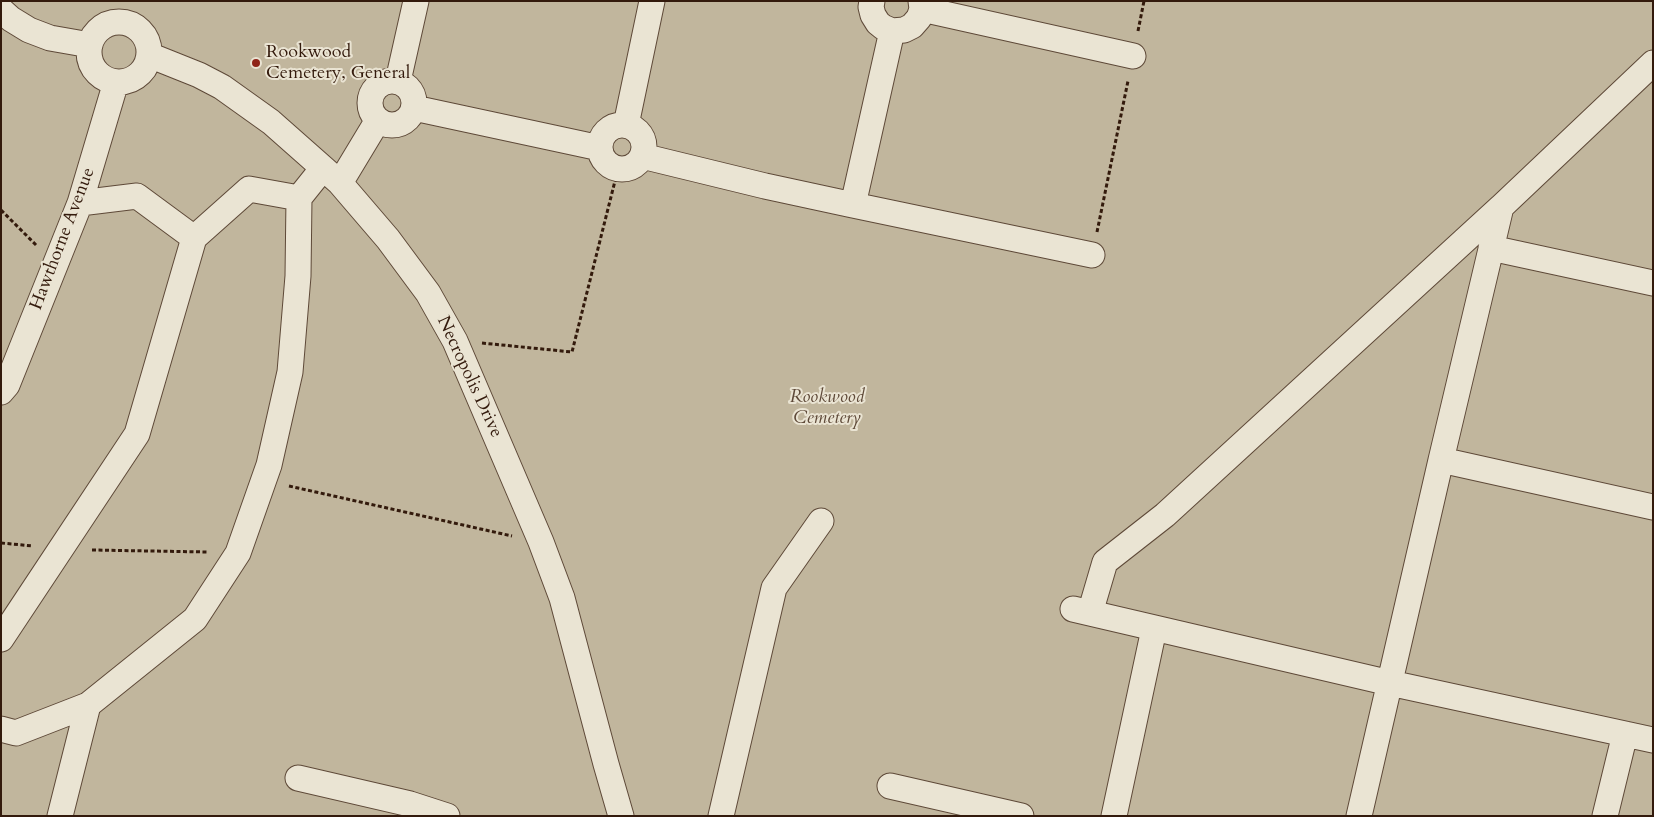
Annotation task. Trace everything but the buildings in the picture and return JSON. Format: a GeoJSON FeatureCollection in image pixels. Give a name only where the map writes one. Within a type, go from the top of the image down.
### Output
{"type":"FeatureCollection","features":[{"type":"Feature","properties":{"kind":"street"},"geometry":{"type":"LineString","coordinates":[[398,82],[416,1]]}},
{"type":"Feature","properties":{"kind":"street"},"geometry":{"type":"LineString","coordinates":[[626,125],[652,1]]}},
{"type":"Feature","properties":{"kind":"street"},"geometry":{"type":"LineString","coordinates":[[872,1],[873,15],[878,23],[883,28],[892,31],[904,30],[912,26],[919,18],[921,5],[1133,56]]}},
{"type":"Feature","properties":{"kind":"street"},"geometry":{"type":"LineString","coordinates":[[1,10],[11,19],[29,30],[50,38],[90,45]]}},
{"type":"Feature","properties":{"kind":"street"},"geometry":{"type":"LineString","coordinates":[[126,12],[134,25],[146,38],[149,46],[147,64],[134,78],[125,82],[106,79],[92,65],[89,55],[90,45],[100,29],[107,24],[117,22],[126,12]]}},
{"type":"Feature","properties":{"kind":"street"},"geometry":{"type":"LineString","coordinates":[[853,205],[892,31]]}},
{"type":"Feature","properties":{"kind":"street","name":"Necropolis Drive"},"geometry":{"type":"LineString","coordinates":[[149,55],[199,75],[222,87],[270,122],[331,176],[388,239],[428,293],[455,340],[541,542],[562,598],[621,816]]}},
{"type":"Feature","properties":{"kind":"street"},"geometry":{"type":"LineString","coordinates":[[1653,63],[1501,207],[1165,514],[1105,562],[1081,611],[1390,683],[1653,740]]}},
{"type":"Feature","properties":{"kind":"street"},"geometry":{"type":"LineString","coordinates":[[390,81],[398,82],[409,89],[414,108],[411,115],[405,121],[391,126],[384,124],[373,114],[370,108],[370,100],[376,87],[390,81]]}},
{"type":"Feature","properties":{"kind":"street","name":"Hawthorne Avenue"},"geometry":{"type":"LineString","coordinates":[[1,392],[7,384],[80,203],[116,82]]}},
{"type":"Feature","properties":{"kind":"street"},"geometry":{"type":"LineString","coordinates":[[414,108],[600,148]]}},
{"type":"Feature","properties":{"kind":"street"},"geometry":{"type":"LineString","coordinates":[[1,639],[137,434],[194,238],[249,189],[299,198],[331,176],[378,120]]}},
{"type":"Feature","properties":{"kind":"street"},"geometry":{"type":"LineString","coordinates":[[619,125],[633,128],[642,139],[644,147],[638,162],[630,167],[618,169],[606,162],[601,156],[600,148],[604,134],[611,128],[619,125]]}},
{"type":"Feature","properties":{"kind":"street"},"geometry":{"type":"LineString","coordinates":[[642,156],[765,186],[1092,255]]}},
{"type":"Feature","properties":{"kind":"street"},"geometry":{"type":"LineString","coordinates":[[80,203],[137,196],[194,238]]}},
{"type":"Feature","properties":{"kind":"street"},"geometry":{"type":"LineString","coordinates":[[1,728],[16,733],[88,705],[195,619],[238,553],[269,465],[290,372],[298,276],[299,198]]}},
{"type":"Feature","properties":{"kind":"street"},"geometry":{"type":"LineString","coordinates":[[1359,816],[1501,207]]}},
{"type":"Feature","properties":{"kind":"street"},"geometry":{"type":"LineString","coordinates":[[1491,248],[1653,283]]}},
{"type":"Feature","properties":{"kind":"street"},"geometry":{"type":"LineString","coordinates":[[1441,460],[1653,507]]}},
{"type":"Feature","properties":{"kind":"street"},"geometry":{"type":"LineString","coordinates":[[721,816],[774,588],[821,520]]}},
{"type":"Feature","properties":{"kind":"street"},"geometry":{"type":"LineString","coordinates":[[1114,816],[1154,629]]}},
{"type":"Feature","properties":{"kind":"street"},"geometry":{"type":"LineString","coordinates":[[60,816],[88,705]]}},
{"type":"Feature","properties":{"kind":"street"},"geometry":{"type":"LineString","coordinates":[[1606,816],[1625,734]]}},
{"type":"Feature","properties":{"kind":"street"},"geometry":{"type":"LineString","coordinates":[[298,778],[410,804],[447,816]]}},
{"type":"Feature","properties":{"kind":"street"},"geometry":{"type":"LineString","coordinates":[[890,786],[1021,816]]}},
{"type":"Feature","properties":{"kind":"path"},"geometry":{"type":"LineString","coordinates":[[1092,255],[1144,1]]}},
{"type":"Feature","properties":{"kind":"path"},"geometry":{"type":"LineString","coordinates":[[455,340],[572,352],[618,169]]}},
{"type":"Feature","properties":{"kind":"path"},"geometry":{"type":"LineString","coordinates":[[1,210],[55,264]]}},
{"type":"Feature","properties":{"kind":"path"},"geometry":{"type":"LineString","coordinates":[[264,480],[541,542]]}},
{"type":"Feature","properties":{"kind":"path"},"geometry":{"type":"LineString","coordinates":[[1,543],[61,549],[238,553]]}},
{"type":"Feature","properties":{"kind":"green space","name":"Rookwood Cemetery"},"geometry":{"type":"Polygon","coordinates":[[[1,1],[1653,1],[1653,816],[1,816],[1,1]]]}},
{"type":"Feature","properties":{"kind":"place","name":"Rookwood Cemetery, General"},"geometry":{"type":"Point","coordinates":[256,63]}}]}
